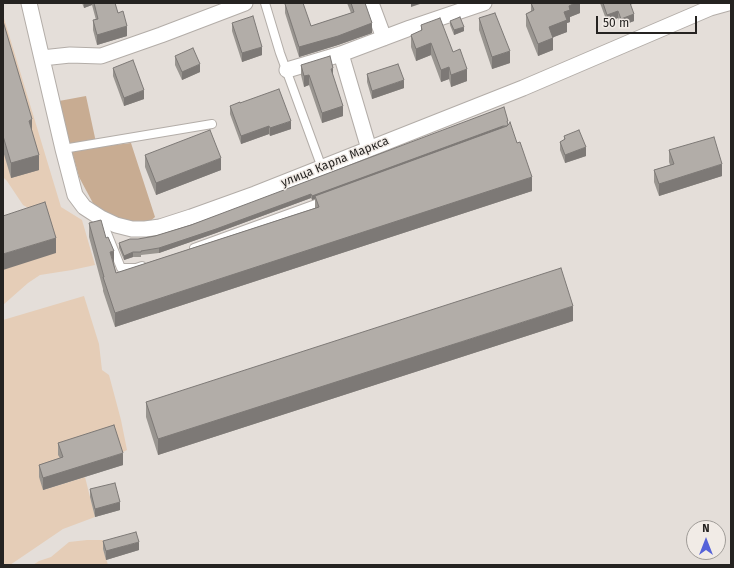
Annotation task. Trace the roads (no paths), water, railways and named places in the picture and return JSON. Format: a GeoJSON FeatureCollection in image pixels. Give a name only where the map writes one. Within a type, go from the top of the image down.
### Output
{"type":"FeatureCollection","features":[{"type":"Feature","properties":{"kind":"street","name":"улица Карла Маркса"},"geometry":{"type":"LineString","coordinates":[[29,3],[75,195],[84,207],[101,218],[116,224],[132,228],[145,229],[160,227],[255,194],[523,88],[710,6],[728,3]]}},
{"type":"Feature","properties":{"kind":"street"},"geometry":{"type":"LineString","coordinates":[[42,58],[70,55],[101,56],[162,35],[245,3]]}},
{"type":"Feature","properties":{"kind":"street"},"geometry":{"type":"LineString","coordinates":[[371,3],[384,38]]}},
{"type":"Feature","properties":{"kind":"street"},"geometry":{"type":"LineString","coordinates":[[287,70],[341,54],[484,3]]}},
{"type":"Feature","properties":{"kind":"street"},"geometry":{"type":"LineString","coordinates":[[341,54],[369,149]]}},
{"type":"Feature","properties":{"kind":"lane"},"geometry":{"type":"LineString","coordinates":[[265,3],[280,53],[322,168]]}},
{"type":"Feature","properties":{"kind":"lane"},"geometry":{"type":"LineString","coordinates":[[63,149],[212,124]]}},
{"type":"Feature","properties":{"kind":"lane"},"geometry":{"type":"LineString","coordinates":[[188,250],[329,199]]}},
{"type":"Feature","properties":{"kind":"lane"},"geometry":{"type":"LineString","coordinates":[[101,218],[121,268],[136,268],[151,263]]}}]}
